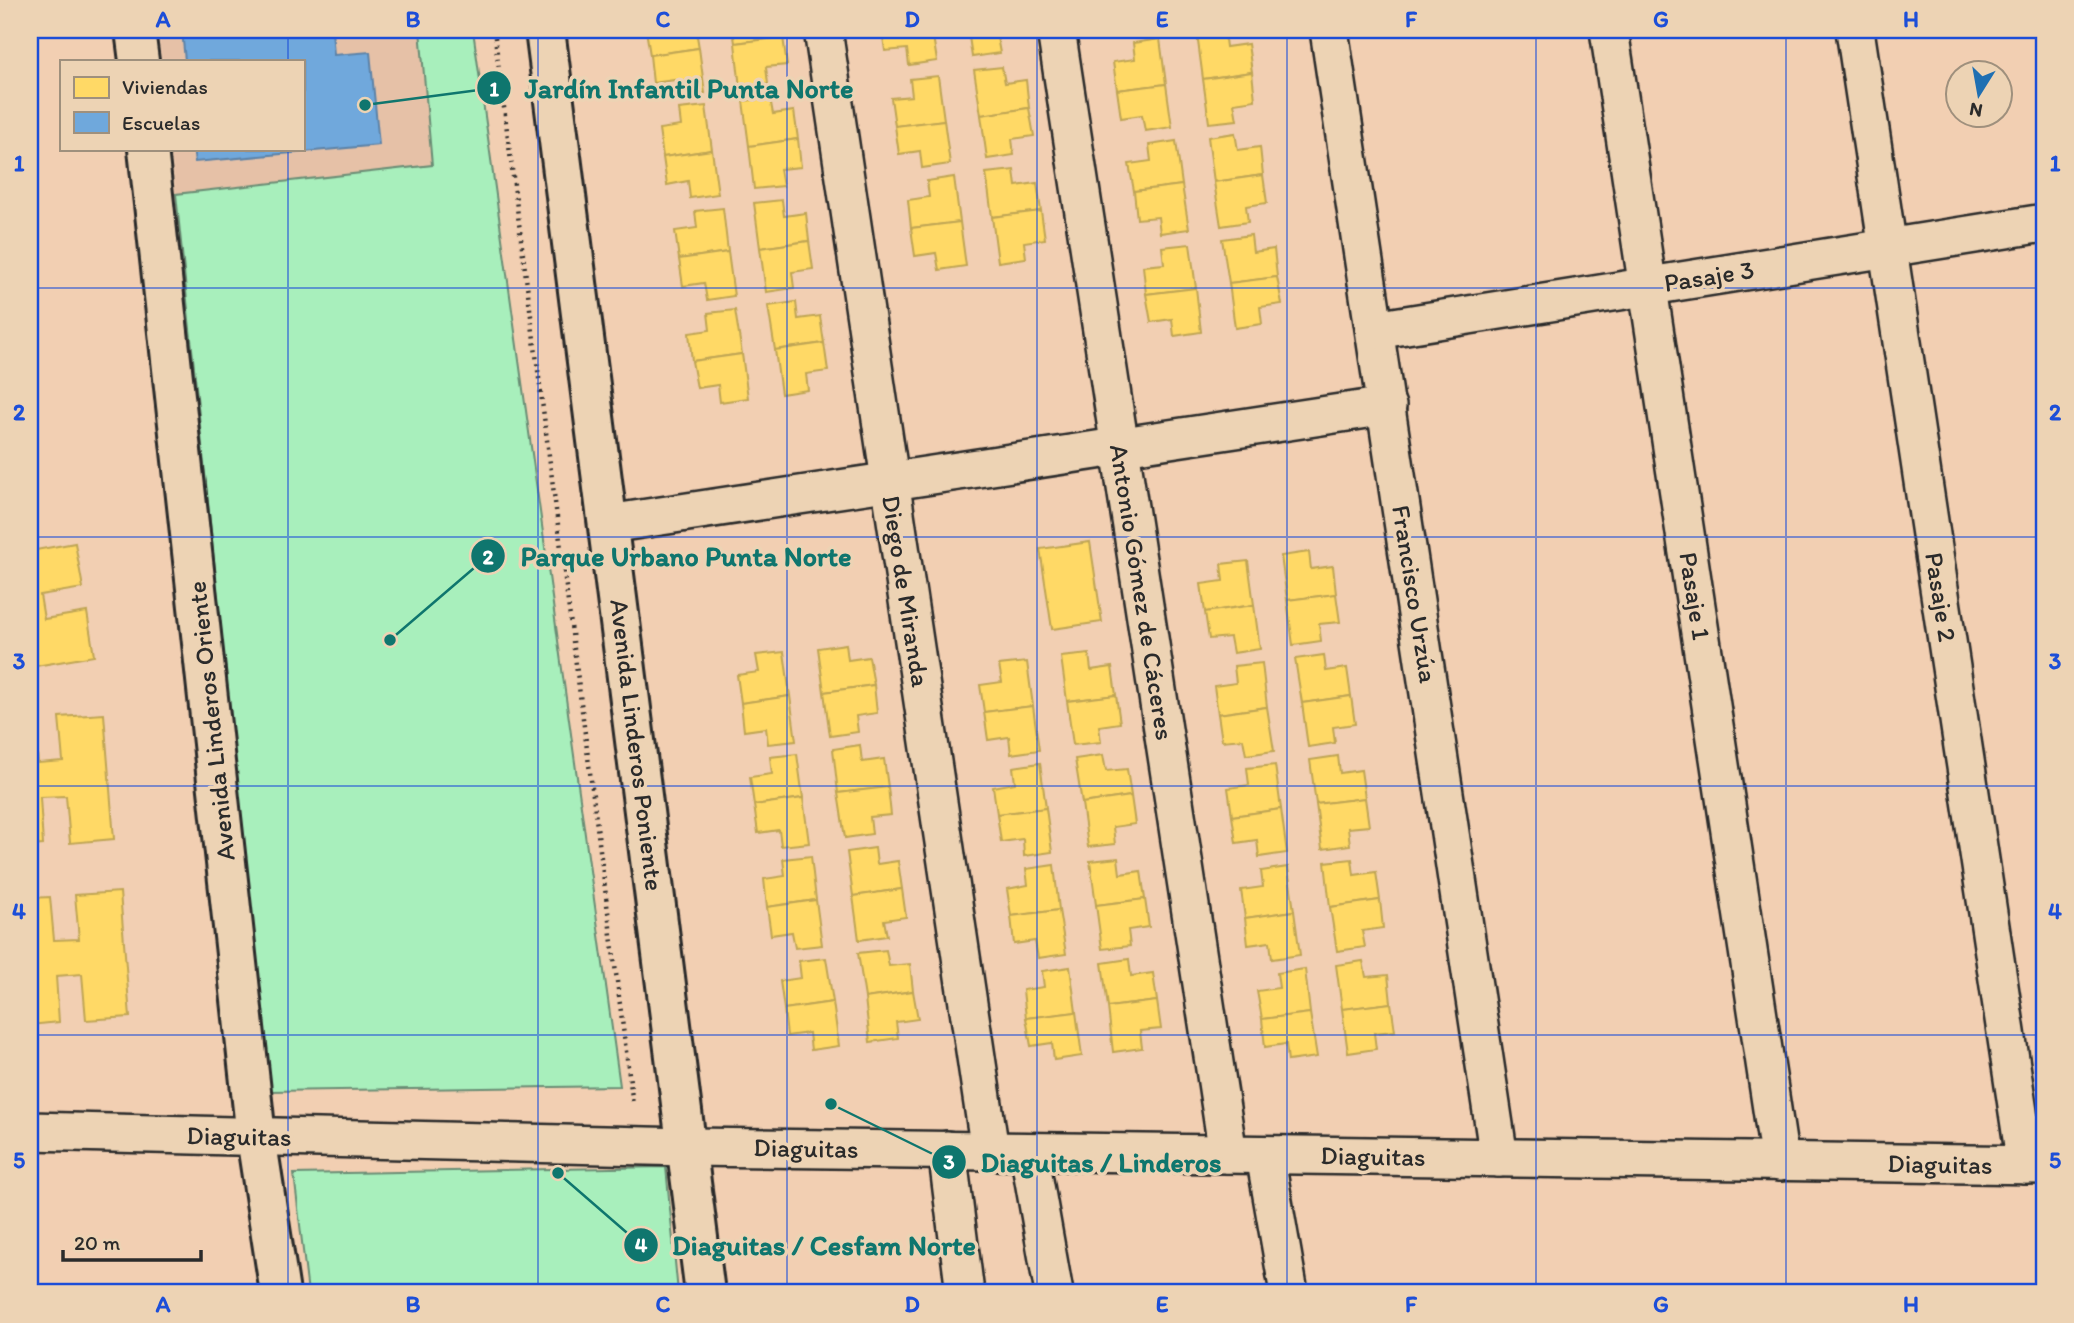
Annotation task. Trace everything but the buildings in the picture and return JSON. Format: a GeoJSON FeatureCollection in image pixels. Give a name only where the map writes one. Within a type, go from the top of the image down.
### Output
{"type":"FeatureCollection","features":[{"type":"Feature","properties":{"kind":"street"},"geometry":{"type":"LineString","coordinates":[[135,30],[139,60]]}},
{"type":"Feature","properties":{"kind":"street","name":"Avenida Linderos Poniente"},"geometry":{"type":"LineString","coordinates":[[545,30],[705,1293]]}},
{"type":"Feature","properties":{"kind":"street","name":"Diego de Miranda"},"geometry":{"type":"LineString","coordinates":[[823,30],[990,1151]]}},
{"type":"Feature","properties":{"kind":"street","name":"Antonio Gómez de Cáceres"},"geometry":{"type":"LineString","coordinates":[[1056,30],[1228,1154]]}},
{"type":"Feature","properties":{"kind":"street","name":"Francisco Urzúa"},"geometry":{"type":"LineString","coordinates":[[1329,30],[1499,1158]]}},
{"type":"Feature","properties":{"kind":"street","name":"Pasaje 1"},"geometry":{"type":"LineString","coordinates":[[1609,30],[1780,1162]]}},
{"type":"Feature","properties":{"kind":"street","name":"Pasaje 2"},"geometry":{"type":"LineString","coordinates":[[1855,30],[2035,1165]]}},
{"type":"Feature","properties":{"kind":"street","name":"Avenida Linderos Oriente"},"geometry":{"type":"LineString","coordinates":[[148,150],[256,1137],[280,1293]]}},
{"type":"Feature","properties":{"kind":"street","name":"Pasaje 3"},"geometry":{"type":"LineString","coordinates":[[1375,330],[2044,223]]}},
{"type":"Feature","properties":{"kind":"street"},"geometry":{"type":"LineString","coordinates":[[608,524],[1387,406]]}},
{"type":"Feature","properties":{"kind":"street","name":"Diaguitas"},"geometry":{"type":"LineString","coordinates":[[30,1131],[688,1147],[2035,1165]]}},
{"type":"Feature","properties":{"kind":"street"},"geometry":{"type":"LineString","coordinates":[[947,1150],[964,1293]]}},
{"type":"Feature","properties":{"kind":"street"},"geometry":{"type":"LineString","coordinates":[[1029,1152],[1054,1293]]}},
{"type":"Feature","properties":{"kind":"street"},"geometry":{"type":"LineString","coordinates":[[1265,1155],[1289,1293]]}},
{"type":"Feature","properties":{"kind":"path"},"geometry":{"type":"LineString","coordinates":[[494,30],[638,1146]]}},
{"type":"Feature","properties":{"kind":"shaded area"},"geometry":{"type":"Polygon","coordinates":[[[158,30],[420,30],[432,165],[176,194],[171,150],[304,150],[304,60],[162,60],[158,30]]]}},
{"type":"Feature","properties":{"kind":"green space"},"geometry":{"type":"Polygon","coordinates":[[[420,30],[473,30],[620,1086],[269,1091],[176,194],[432,165],[420,30]]]}},
{"type":"Feature","properties":{"kind":"green space"},"geometry":{"type":"Polygon","coordinates":[[[666,1167],[678,1293],[308,1293],[294,1174],[666,1167]]]}},
{"type":"Feature","properties":{"kind":"place","name":"Jardín Infantil Punta Norte"},"geometry":{"type":"Point","coordinates":[365,105]}},
{"type":"Feature","properties":{"kind":"place","name":"Parque Urbano Punta Norte"},"geometry":{"type":"Point","coordinates":[390,640]}},
{"type":"Feature","properties":{"kind":"place","name":"Diaguitas / Linderos"},"geometry":{"type":"Point","coordinates":[831,1104]}},
{"type":"Feature","properties":{"kind":"place","name":"Diaguitas / Cesfam Norte"},"geometry":{"type":"Point","coordinates":[558,1173]}}]}
